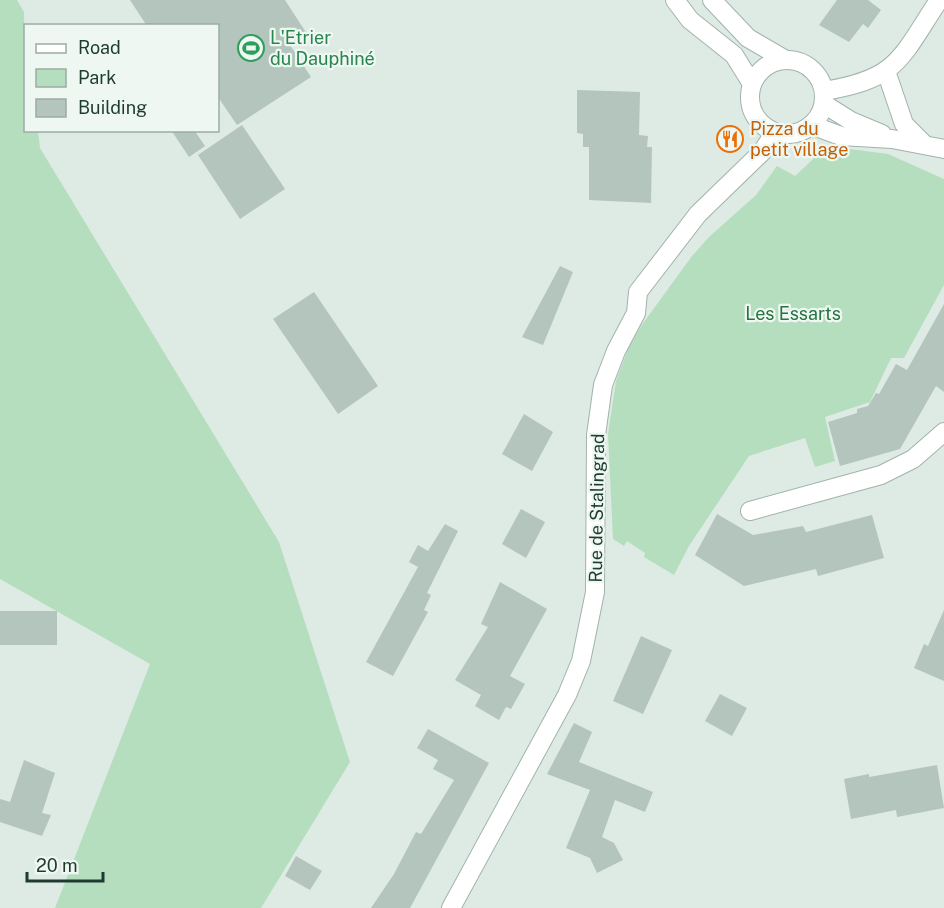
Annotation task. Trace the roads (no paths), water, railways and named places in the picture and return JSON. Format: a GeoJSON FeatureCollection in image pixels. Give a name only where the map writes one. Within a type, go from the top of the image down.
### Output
{"type":"FeatureCollection","features":[{"type":"Feature","properties":{"kind":"street"},"geometry":{"type":"LineString","coordinates":[[675,0],[690,20],[734,55],[752,84]]}},
{"type":"Feature","properties":{"kind":"street"},"geometry":{"type":"LineString","coordinates":[[712,0],[748,38],[784,59],[806,64],[821,81],[824,98],[819,116],[800,132],[788,134],[775,132],[759,121],[750,104],[752,84],[764,67],[784,59]]}},
{"type":"Feature","properties":{"kind":"street"},"geometry":{"type":"LineString","coordinates":[[824,98],[866,82],[896,64],[939,0]]}},
{"type":"Feature","properties":{"kind":"street"},"geometry":{"type":"LineString","coordinates":[[886,71],[904,124],[924,144]]}},
{"type":"Feature","properties":{"kind":"street"},"geometry":{"type":"LineString","coordinates":[[824,98],[851,121],[892,139]]}},
{"type":"Feature","properties":{"kind":"street"},"geometry":{"type":"LineString","coordinates":[[811,125],[841,136],[892,139],[944,150]]}},
{"type":"Feature","properties":{"kind":"street","name":"Rue de Stalingrad"},"geometry":{"type":"LineString","coordinates":[[451,908],[567,695],[580,661],[596,592],[596,435],[603,385],[616,351],[636,313],[638,292],[698,214],[762,152],[775,132]]}},
{"type":"Feature","properties":{"kind":"street"},"geometry":{"type":"LineString","coordinates":[[750,511],[881,475],[913,459],[944,432]]}},
{"type":"Feature","properties":{"kind":"place","name":"L'Etrier du Dauphiné"},"geometry":{"type":"Point","coordinates":[251,48]}},
{"type":"Feature","properties":{"kind":"place","name":"Pizza du petit village"},"geometry":{"type":"Point","coordinates":[730,139]}},
{"type":"Feature","properties":{"kind":"park label","name":"Les Essarts"},"geometry":{"type":"Point","coordinates":[793,314]}}]}
